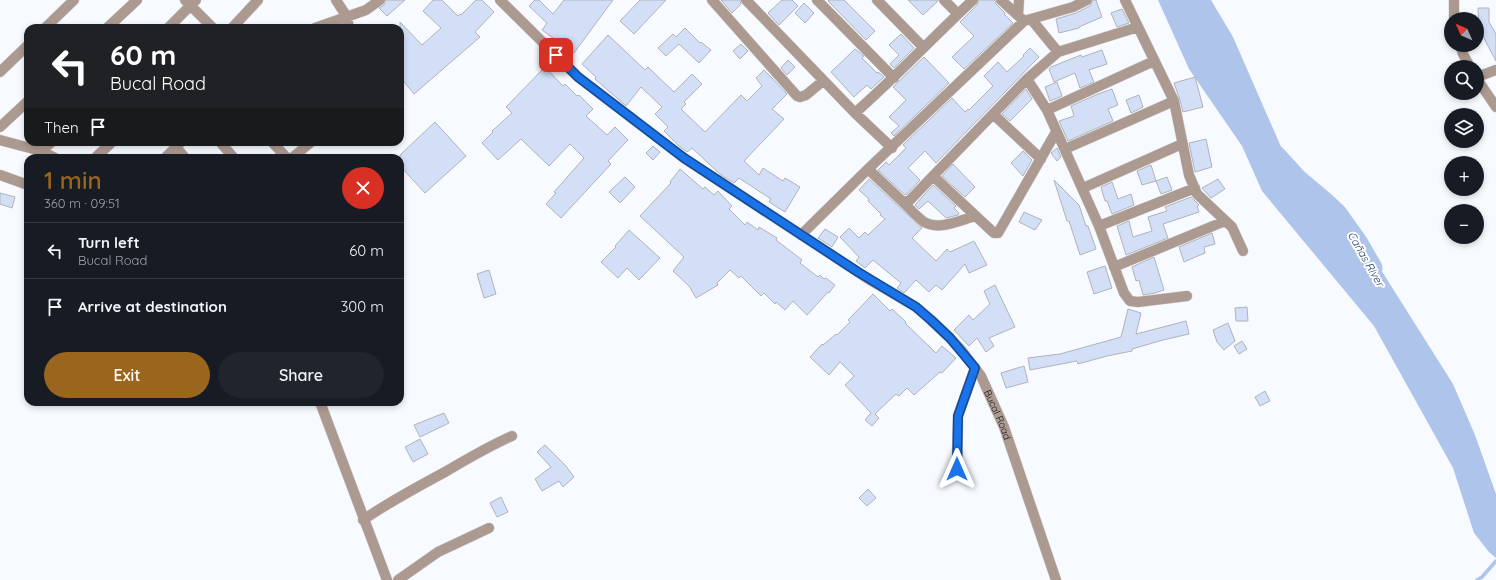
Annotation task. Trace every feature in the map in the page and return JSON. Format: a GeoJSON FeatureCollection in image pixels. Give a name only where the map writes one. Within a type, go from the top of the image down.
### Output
{"type":"FeatureCollection","features":[{"type":"Feature","properties":{"kind":"street"},"geometry":{"type":"LineString","coordinates":[[49,24],[74,0]]}},
{"type":"Feature","properties":{"kind":"street"},"geometry":{"type":"LineString","coordinates":[[111,24],[137,0]]}},
{"type":"Feature","properties":{"kind":"street"},"geometry":{"type":"LineString","coordinates":[[236,24],[258,0]]}},
{"type":"Feature","properties":{"kind":"street"},"geometry":{"type":"LineString","coordinates":[[336,0],[347,17],[348,24]]}},
{"type":"Feature","properties":{"kind":"street"},"geometry":{"type":"LineString","coordinates":[[327,24],[366,10],[380,0]]}},
{"type":"Feature","properties":{"kind":"street","name":"Bucal Road"},"geometry":{"type":"LineString","coordinates":[[500,0],[578,77],[684,158],[870,280],[916,307],[950,338],[981,376],[1004,426],[1056,580]]}},
{"type":"Feature","properties":{"kind":"street"},"geometry":{"type":"LineString","coordinates":[[712,0],[797,96],[800,97],[806,95],[823,81]]}},
{"type":"Feature","properties":{"kind":"street"},"geometry":{"type":"LineString","coordinates":[[746,0],[823,81],[892,148]]}},
{"type":"Feature","properties":{"kind":"street"},"geometry":{"type":"LineString","coordinates":[[817,0],[894,78]]}},
{"type":"Feature","properties":{"kind":"street"},"geometry":{"type":"LineString","coordinates":[[877,0],[924,47]]}},
{"type":"Feature","properties":{"kind":"street"},"geometry":{"type":"LineString","coordinates":[[944,0],[958,14]]}},
{"type":"Feature","properties":{"kind":"street"},"geometry":{"type":"LineString","coordinates":[[855,113],[894,78],[973,0]]}},
{"type":"Feature","properties":{"kind":"street"},"geometry":{"type":"LineString","coordinates":[[1001,0],[1024,19],[1058,52]]}},
{"type":"Feature","properties":{"kind":"street"},"geometry":{"type":"LineString","coordinates":[[1019,0],[1024,19]]}},
{"type":"Feature","properties":{"kind":"street"},"geometry":{"type":"LineString","coordinates":[[801,235],[1024,19],[1074,7],[1087,0]]}},
{"type":"Feature","properties":{"kind":"street"},"geometry":{"type":"LineString","coordinates":[[1125,0],[1174,101],[1189,175],[1197,194],[1232,227],[1243,251]]}},
{"type":"Feature","properties":{"kind":"street"},"geometry":{"type":"LineString","coordinates":[[1454,0],[1454,12]]}},
{"type":"Feature","properties":{"kind":"street"},"geometry":{"type":"LineString","coordinates":[[171,24],[190,2],[209,24]]}},
{"type":"Feature","properties":{"kind":"street"},"geometry":{"type":"LineString","coordinates":[[903,202],[910,200],[1027,79],[1058,52],[1138,27]]}},
{"type":"Feature","properties":{"kind":"street"},"geometry":{"type":"LineString","coordinates":[[0,72],[24,49]]}},
{"type":"Feature","properties":{"kind":"street"},"geometry":{"type":"LineString","coordinates":[[1048,110],[1154,61]]}},
{"type":"Feature","properties":{"kind":"street"},"geometry":{"type":"LineString","coordinates":[[1484,75],[1496,70]]}},
{"type":"Feature","properties":{"kind":"street"},"geometry":{"type":"LineString","coordinates":[[1027,79],[1048,110],[1056,132],[1065,148],[1099,226],[1124,293],[1130,301],[1138,302],[1187,296]]}},
{"type":"Feature","properties":{"kind":"street"},"geometry":{"type":"LineString","coordinates":[[1484,89],[1496,107]]}},
{"type":"Feature","properties":{"kind":"street"},"geometry":{"type":"LineString","coordinates":[[1065,148],[1174,101]]}},
{"type":"Feature","properties":{"kind":"street"},"geometry":{"type":"LineString","coordinates":[[0,127],[24,105]]}},
{"type":"Feature","properties":{"kind":"street"},"geometry":{"type":"LineString","coordinates":[[993,114],[1041,159]]}},
{"type":"Feature","properties":{"kind":"street"},"geometry":{"type":"LineString","coordinates":[[933,176],[994,233],[998,233],[1056,132]]}},
{"type":"Feature","properties":{"kind":"street"},"geometry":{"type":"LineString","coordinates":[[0,140],[47,154]]}},
{"type":"Feature","properties":{"kind":"street"},"geometry":{"type":"LineString","coordinates":[[1082,188],[1182,144]]}},
{"type":"Feature","properties":{"kind":"street"},"geometry":{"type":"LineString","coordinates":[[41,151],[47,146]]}},
{"type":"Feature","properties":{"kind":"street"},"geometry":{"type":"LineString","coordinates":[[99,154],[108,146]]}},
{"type":"Feature","properties":{"kind":"street"},"geometry":{"type":"LineString","coordinates":[[169,154],[177,146]]}},
{"type":"Feature","properties":{"kind":"street"},"geometry":{"type":"LineString","coordinates":[[224,146],[230,154]]}},
{"type":"Feature","properties":{"kind":"street"},"geometry":{"type":"LineString","coordinates":[[276,146],[283,154]]}},
{"type":"Feature","properties":{"kind":"street"},"geometry":{"type":"LineString","coordinates":[[297,154],[306,146]]}},
{"type":"Feature","properties":{"kind":"street"},"geometry":{"type":"LineString","coordinates":[[868,169],[921,219],[934,225],[947,225],[976,216]]}},
{"type":"Feature","properties":{"kind":"street"},"geometry":{"type":"LineString","coordinates":[[0,175],[24,184]]}},
{"type":"Feature","properties":{"kind":"street"},"geometry":{"type":"LineString","coordinates":[[1099,226],[1195,188]]}},
{"type":"Feature","properties":{"kind":"street"},"geometry":{"type":"LineString","coordinates":[[1114,267],[1225,221]]}},
{"type":"Feature","properties":{"kind":"street"},"geometry":{"type":"LineString","coordinates":[[957,469],[958,416],[975,368]]}},
{"type":"Feature","properties":{"kind":"street"},"geometry":{"type":"LineString","coordinates":[[321,406],[363,520],[387,580]]}},
{"type":"Feature","properties":{"kind":"street"},"geometry":{"type":"LineString","coordinates":[[363,520],[380,508],[424,483],[498,442],[512,436]]}},
{"type":"Feature","properties":{"kind":"street"},"geometry":{"type":"LineString","coordinates":[[398,580],[438,552],[489,528]]}},
{"type":"Feature","properties":{"kind":"water"},"geometry":{"type":"Polygon","coordinates":[[[1158,0],[1211,0],[1233,37],[1296,181],[1376,262],[1453,384],[1475,435],[1496,494],[1496,558],[1489,552],[1474,533],[1453,468],[1374,326],[1262,191],[1242,146],[1189,69],[1158,0]]]}},
{"type":"Feature","properties":{"kind":"building"},"geometry":{"type":"Polygon","coordinates":[[[386,0],[405,0],[387,16],[379,8],[384,5],[386,0]]]}},
{"type":"Feature","properties":{"kind":"building"},"geometry":{"type":"Polygon","coordinates":[[[433,0],[442,0],[458,16],[460,14],[461,15],[476,0],[482,0],[494,12],[475,32],[480,37],[414,94],[404,82],[404,26],[422,45],[441,28],[423,11],[433,0]]]}},
{"type":"Feature","properties":{"kind":"building"},"geometry":{"type":"Polygon","coordinates":[[[535,0],[539,0],[553,14],[564,0],[613,0],[574,53],[542,30],[547,23],[529,6],[535,0]]]}},
{"type":"Feature","properties":{"kind":"building"},"geometry":{"type":"Polygon","coordinates":[[[640,0],[666,0],[634,34],[620,21],[640,0]]]}},
{"type":"Feature","properties":{"kind":"building"},"geometry":{"type":"Polygon","coordinates":[[[721,0],[740,0],[741,4],[732,13],[721,0]]]}},
{"type":"Feature","properties":{"kind":"building"},"geometry":{"type":"Polygon","coordinates":[[[782,0],[792,0],[798,6],[779,25],[768,13],[782,0]]]}},
{"type":"Feature","properties":{"kind":"building"},"geometry":{"type":"Polygon","coordinates":[[[844,0],[875,31],[866,40],[828,1],[844,0]]]}},
{"type":"Feature","properties":{"kind":"building"},"geometry":{"type":"Polygon","coordinates":[[[908,0],[938,0],[938,1],[923,15],[908,0]]]}},
{"type":"Feature","properties":{"kind":"building"},"geometry":{"type":"Polygon","coordinates":[[[979,0],[995,0],[996,4],[1013,23],[964,69],[952,57],[974,36],[960,22],[977,5],[979,0]]]}},
{"type":"Feature","properties":{"kind":"building"},"geometry":{"type":"Polygon","coordinates":[[[1093,0],[1096,0],[1102,17],[1079,28],[1059,33],[1056,19],[1076,13],[1090,6],[1093,0]]]}},
{"type":"Feature","properties":{"kind":"building"},"geometry":{"type":"Polygon","coordinates":[[[804,3],[814,13],[805,23],[795,13],[804,3]]]}},
{"type":"Feature","properties":{"kind":"building"},"geometry":{"type":"Polygon","coordinates":[[[1478,8],[1489,8],[1489,22],[1496,34],[1496,61],[1484,38],[1484,12],[1478,12],[1478,8]]]}},
{"type":"Feature","properties":{"kind":"building"},"geometry":{"type":"Polygon","coordinates":[[[1122,9],[1129,23],[1117,27],[1111,13],[1122,9]]]}},
{"type":"Feature","properties":{"kind":"building"},"geometry":{"type":"Polygon","coordinates":[[[685,28],[700,43],[701,42],[711,50],[699,63],[679,44],[666,56],[658,48],[673,34],[676,37],[685,28]]]}},
{"type":"Feature","properties":{"kind":"building"},"geometry":{"type":"Polygon","coordinates":[[[901,34],[914,48],[894,68],[890,64],[899,55],[889,45],[901,34]]]}},
{"type":"Feature","properties":{"kind":"building"},"geometry":{"type":"Polygon","coordinates":[[[608,35],[645,70],[648,67],[674,92],[692,74],[702,84],[684,102],[686,104],[681,109],[705,132],[741,95],[747,101],[762,86],[756,78],[764,70],[771,77],[787,94],[772,109],[784,119],[744,161],[759,175],[763,168],[783,181],[785,178],[800,187],[785,212],[769,202],[771,199],[739,178],[734,183],[721,175],[692,148],[687,152],[679,146],[664,131],[668,127],[655,114],[662,107],[641,87],[626,106],[595,79],[596,77],[582,64],[608,35]]]}},
{"type":"Feature","properties":{"kind":"building"},"geometry":{"type":"Polygon","coordinates":[[[741,44],[748,51],[740,59],[733,51],[741,44]]]}},
{"type":"Feature","properties":{"kind":"building"},"geometry":{"type":"Polygon","coordinates":[[[1030,48],[1039,57],[936,163],[925,151],[908,168],[920,180],[907,194],[905,195],[878,170],[886,162],[889,165],[906,148],[903,145],[952,98],[965,112],[968,109],[969,110],[993,86],[984,76],[998,62],[1007,72],[1024,56],[1023,55],[1030,48]]]}},
{"type":"Feature","properties":{"kind":"building"},"geometry":{"type":"Polygon","coordinates":[[[855,49],[864,56],[862,58],[877,73],[878,72],[884,77],[871,89],[867,85],[854,97],[831,72],[855,49]]]}},
{"type":"Feature","properties":{"kind":"building"},"geometry":{"type":"Polygon","coordinates":[[[1102,50],[1107,64],[1089,70],[1094,82],[1080,88],[1075,73],[1054,82],[1049,69],[1051,67],[1081,55],[1082,57],[1102,50]]]}},
{"type":"Feature","properties":{"kind":"building"},"geometry":{"type":"Polygon","coordinates":[[[924,57],[949,83],[894,136],[891,133],[899,126],[889,117],[906,100],[893,87],[924,57]]]}},
{"type":"Feature","properties":{"kind":"building"},"geometry":{"type":"Polygon","coordinates":[[[788,60],[795,67],[787,75],[781,68],[788,60]]]}},
{"type":"Feature","properties":{"kind":"building"},"geometry":{"type":"Polygon","coordinates":[[[545,67],[563,86],[565,84],[593,109],[586,116],[607,135],[615,127],[628,140],[608,161],[611,164],[561,218],[546,204],[556,193],[554,192],[584,158],[570,144],[549,166],[521,139],[498,160],[482,143],[493,132],[492,131],[512,113],[506,107],[545,67]]]}},
{"type":"Feature","properties":{"kind":"building"},"geometry":{"type":"Polygon","coordinates":[[[1195,77],[1203,107],[1183,112],[1174,83],[1195,77]]]}},
{"type":"Feature","properties":{"kind":"building"},"geometry":{"type":"Polygon","coordinates":[[[1057,82],[1062,96],[1050,101],[1045,87],[1057,82]]]}},
{"type":"Feature","properties":{"kind":"building"},"geometry":{"type":"Polygon","coordinates":[[[1026,89],[1032,99],[1010,121],[1002,114],[1026,89]]]}},
{"type":"Feature","properties":{"kind":"building"},"geometry":{"type":"Polygon","coordinates":[[[1112,89],[1118,105],[1108,109],[1113,121],[1068,141],[1059,121],[1074,116],[1071,106],[1112,89]]]}},
{"type":"Feature","properties":{"kind":"building"},"geometry":{"type":"Polygon","coordinates":[[[1139,95],[1143,107],[1131,113],[1126,100],[1139,95]]]}},
{"type":"Feature","properties":{"kind":"building"},"geometry":{"type":"Polygon","coordinates":[[[435,122],[466,156],[425,193],[404,170],[404,154],[401,154],[435,122]]]}},
{"type":"Feature","properties":{"kind":"building"},"geometry":{"type":"Polygon","coordinates":[[[1206,139],[1212,167],[1195,172],[1189,143],[1206,139]]]}},
{"type":"Feature","properties":{"kind":"building"},"geometry":{"type":"Polygon","coordinates":[[[653,146],[660,152],[653,160],[646,153],[653,146]]]}},
{"type":"Feature","properties":{"kind":"building"},"geometry":{"type":"Polygon","coordinates":[[[1057,148],[1061,157],[1057,161],[1051,153],[1057,148]]]}},
{"type":"Feature","properties":{"kind":"building"},"geometry":{"type":"Polygon","coordinates":[[[1023,151],[1032,160],[1023,176],[1011,163],[1023,151]]]}},
{"type":"Feature","properties":{"kind":"building"},"geometry":{"type":"Polygon","coordinates":[[[953,164],[975,187],[965,197],[942,176],[953,164]]]}},
{"type":"Feature","properties":{"kind":"building"},"geometry":{"type":"Polygon","coordinates":[[[1151,165],[1156,181],[1142,185],[1137,171],[1151,165]]]}},
{"type":"Feature","properties":{"kind":"building"},"geometry":{"type":"Polygon","coordinates":[[[680,169],[703,189],[705,187],[714,195],[718,191],[732,206],[729,209],[745,225],[747,222],[758,230],[759,227],[777,238],[776,240],[802,260],[800,263],[818,277],[820,275],[835,285],[829,293],[828,292],[807,315],[793,301],[785,310],[776,302],[775,304],[764,293],[761,296],[741,276],[739,278],[730,270],[717,283],[718,285],[696,298],[689,286],[673,271],[684,257],[640,216],[671,183],[670,182],[680,169]]]}},
{"type":"Feature","properties":{"kind":"building"},"geometry":{"type":"Polygon","coordinates":[[[625,177],[635,187],[620,203],[609,192],[625,177]]]}},
{"type":"Feature","properties":{"kind":"building"},"geometry":{"type":"Polygon","coordinates":[[[1167,177],[1172,190],[1161,194],[1156,181],[1167,177]]]}},
{"type":"Feature","properties":{"kind":"building"},"geometry":{"type":"Polygon","coordinates":[[[869,179],[922,228],[912,238],[936,261],[947,249],[950,252],[974,241],[987,265],[969,273],[965,264],[942,290],[936,285],[929,292],[916,280],[904,293],[897,288],[901,283],[873,260],[865,268],[856,261],[859,257],[840,237],[849,228],[859,238],[865,232],[868,235],[885,219],[868,201],[869,199],[859,190],[869,179]]]}},
{"type":"Feature","properties":{"kind":"building"},"geometry":{"type":"Polygon","coordinates":[[[1218,179],[1225,189],[1211,198],[1202,188],[1218,179]]]}},
{"type":"Feature","properties":{"kind":"building"},"geometry":{"type":"Polygon","coordinates":[[[1054,180],[1079,205],[1096,249],[1080,255],[1054,180]]]}},
{"type":"Feature","properties":{"kind":"building"},"geometry":{"type":"Polygon","coordinates":[[[1112,182],[1118,199],[1131,194],[1134,205],[1112,214],[1107,201],[1105,201],[1101,187],[1112,182]]]}},
{"type":"Feature","properties":{"kind":"building"},"geometry":{"type":"Polygon","coordinates":[[[933,185],[956,206],[954,208],[959,213],[958,215],[946,218],[928,201],[919,209],[915,205],[933,185]]]}},
{"type":"Feature","properties":{"kind":"building"},"geometry":{"type":"Polygon","coordinates":[[[0,193],[15,197],[12,208],[0,204],[0,193]]]}},
{"type":"Feature","properties":{"kind":"building"},"geometry":{"type":"Polygon","coordinates":[[[1191,197],[1199,205],[1197,206],[1199,212],[1163,224],[1168,238],[1126,255],[1117,226],[1129,221],[1133,237],[1152,231],[1148,217],[1167,211],[1165,207],[1191,197]]]}},
{"type":"Feature","properties":{"kind":"building"},"geometry":{"type":"Polygon","coordinates":[[[1024,212],[1042,220],[1035,230],[1019,222],[1024,212]]]}},
{"type":"Feature","properties":{"kind":"building"},"geometry":{"type":"Polygon","coordinates":[[[825,229],[838,237],[832,247],[818,238],[825,229]]]}},
{"type":"Feature","properties":{"kind":"building"},"geometry":{"type":"Polygon","coordinates":[[[629,230],[660,258],[639,280],[627,268],[618,278],[601,262],[616,247],[615,246],[629,230]]]}},
{"type":"Feature","properties":{"kind":"building"},"geometry":{"type":"Polygon","coordinates":[[[1212,233],[1215,244],[1204,247],[1205,253],[1184,262],[1179,247],[1212,233]]]}},
{"type":"Feature","properties":{"kind":"building"},"geometry":{"type":"Polygon","coordinates":[[[1154,257],[1164,290],[1143,295],[1139,280],[1136,281],[1132,267],[1154,257]]]}},
{"type":"Feature","properties":{"kind":"building"},"geometry":{"type":"Polygon","coordinates":[[[1105,266],[1112,288],[1094,294],[1087,272],[1105,266]]]}},
{"type":"Feature","properties":{"kind":"building"},"geometry":{"type":"Polygon","coordinates":[[[489,270],[496,294],[484,298],[477,274],[489,270]]]}},
{"type":"Feature","properties":{"kind":"building"},"geometry":{"type":"Polygon","coordinates":[[[995,285],[1015,327],[989,338],[994,346],[986,352],[977,338],[969,346],[954,330],[969,315],[973,320],[990,304],[984,291],[995,285]]]}},
{"type":"Feature","properties":{"kind":"building"},"geometry":{"type":"Polygon","coordinates":[[[873,294],[890,311],[892,309],[906,322],[905,323],[936,353],[942,346],[956,358],[942,373],[940,372],[914,395],[907,388],[899,396],[896,394],[875,414],[879,418],[872,426],[865,420],[871,413],[845,385],[854,376],[840,362],[829,375],[810,357],[822,344],[823,345],[836,334],[837,335],[850,322],[848,320],[873,294]]]}},
{"type":"Feature","properties":{"kind":"building"},"geometry":{"type":"Polygon","coordinates":[[[1247,307],[1248,321],[1236,321],[1235,308],[1247,307]]]}},
{"type":"Feature","properties":{"kind":"building"},"geometry":{"type":"Polygon","coordinates":[[[1128,309],[1141,313],[1136,334],[1186,321],[1189,334],[1132,349],[1132,351],[1078,364],[1077,361],[1030,370],[1028,358],[1060,354],[1121,337],[1128,309]]]}},
{"type":"Feature","properties":{"kind":"building"},"geometry":{"type":"Polygon","coordinates":[[[1228,323],[1235,341],[1224,350],[1217,342],[1213,330],[1228,323]]]}},
{"type":"Feature","properties":{"kind":"building"},"geometry":{"type":"Polygon","coordinates":[[[1242,341],[1247,349],[1239,354],[1234,346],[1242,341]]]}},
{"type":"Feature","properties":{"kind":"building"},"geometry":{"type":"Polygon","coordinates":[[[1024,366],[1028,382],[1006,388],[1001,373],[1024,366]]]}},
{"type":"Feature","properties":{"kind":"building"},"geometry":{"type":"Polygon","coordinates":[[[1265,391],[1270,401],[1260,406],[1255,397],[1265,391]]]}},
{"type":"Feature","properties":{"kind":"building"},"geometry":{"type":"Polygon","coordinates":[[[444,413],[449,423],[420,437],[414,425],[444,413]]]}},
{"type":"Feature","properties":{"kind":"building"},"geometry":{"type":"Polygon","coordinates":[[[420,439],[428,454],[413,462],[405,447],[420,439]]]}},
{"type":"Feature","properties":{"kind":"building"},"geometry":{"type":"Polygon","coordinates":[[[545,445],[565,465],[574,477],[563,487],[559,481],[542,491],[535,479],[551,467],[537,452],[545,445]]]}},
{"type":"Feature","properties":{"kind":"building"},"geometry":{"type":"Polygon","coordinates":[[[868,489],[876,498],[867,506],[859,498],[868,489]]]}},
{"type":"Feature","properties":{"kind":"building"},"geometry":{"type":"Polygon","coordinates":[[[501,497],[508,512],[497,517],[490,503],[501,497]]]}},
{"type":"Feature","properties":{"kind":"waterway","name":"Cañas River"},"geometry":{"type":"LineString","coordinates":[[1275,155],[1298,180],[1337,214],[1357,242],[1372,268]]}},
{"type":"Feature","properties":{"kind":"waterway"},"geometry":{"type":"LineString","coordinates":[[1477,580],[1482,577],[1496,561]]}},
{"type":"Feature","properties":{"kind":"route"},"geometry":{"type":"LineString","coordinates":[[556,55],[578,77],[684,158],[870,280],[916,307],[950,338],[975,368],[958,416],[957,469]]}}]}
